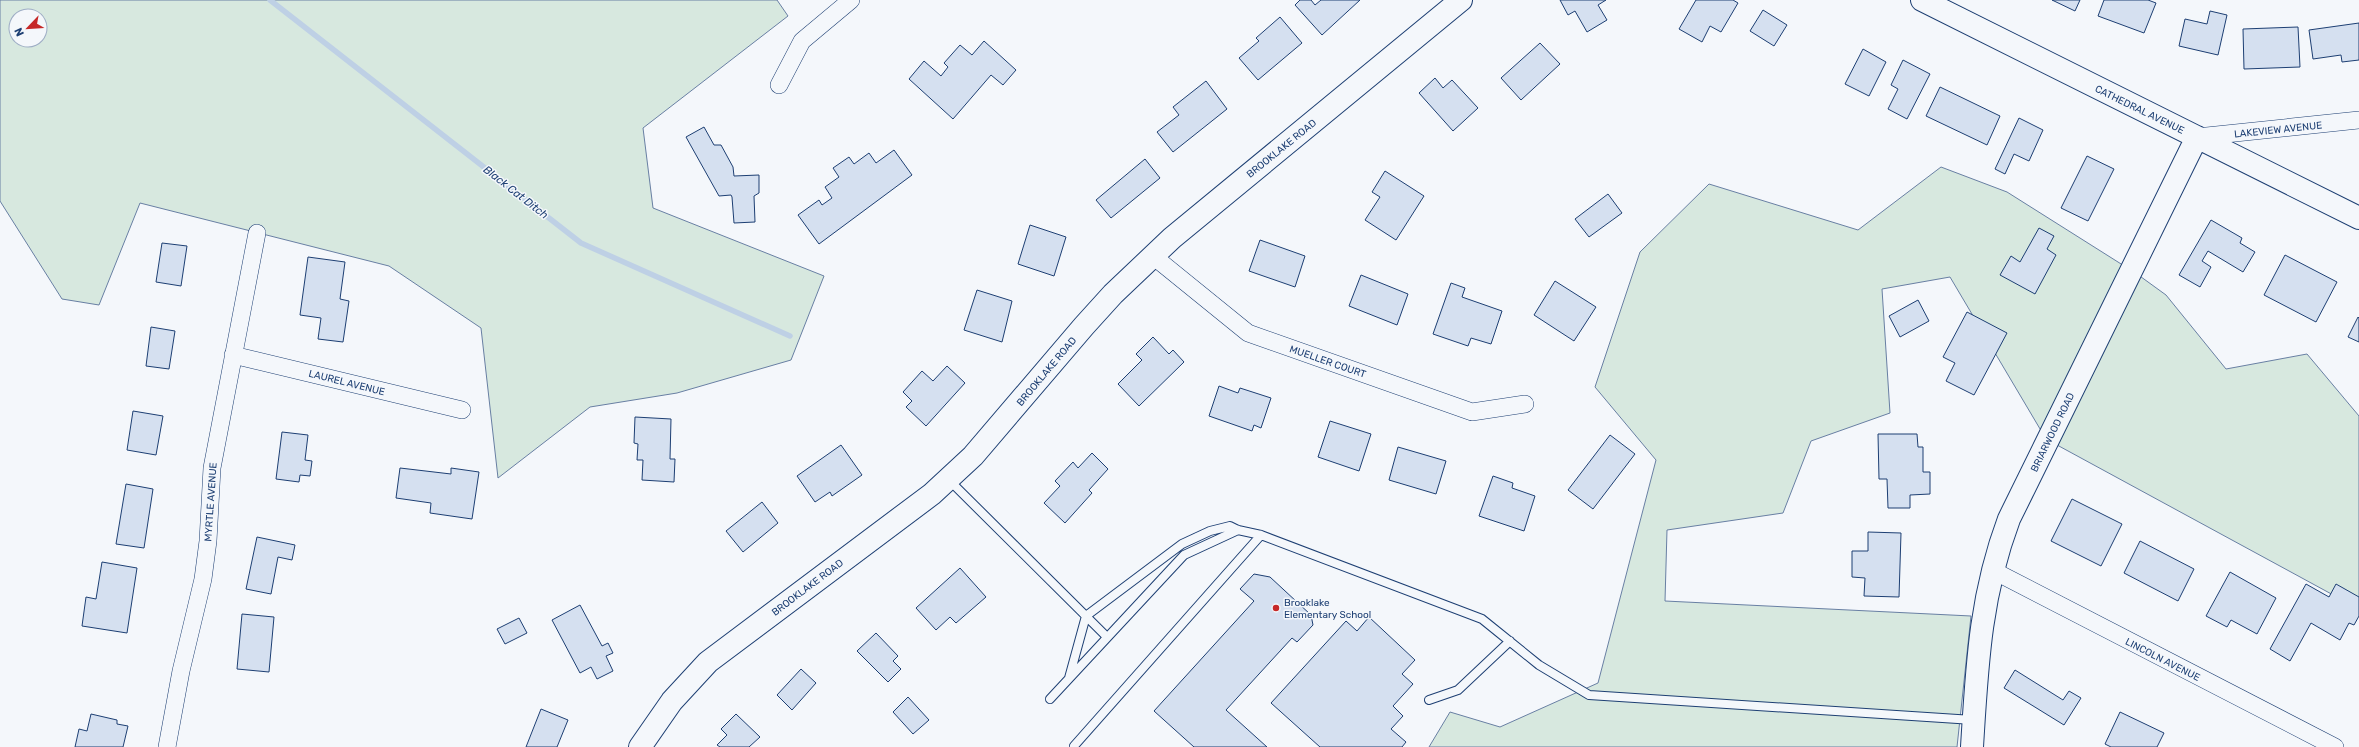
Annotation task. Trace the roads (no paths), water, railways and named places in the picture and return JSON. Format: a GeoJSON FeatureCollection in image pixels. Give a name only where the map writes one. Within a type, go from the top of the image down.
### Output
{"type":"FeatureCollection","features":[{"type":"Feature","properties":{"kind":"street"},"geometry":{"type":"LineString","coordinates":[[779,85],[802,41],[851,0]]}},
{"type":"Feature","properties":{"kind":"street","name":"BROOKLAKE ROAD"},"geometry":{"type":"LineString","coordinates":[[640,747],[672,701],[713,658],[932,494],[948,479],[1002,425],[1113,294],[1153,256],[1461,0]]}},
{"type":"Feature","properties":{"kind":"street","name":"CATHEDRAL AVENUE"},"geometry":{"type":"LineString","coordinates":[[1922,0],[2359,218]]}},
{"type":"Feature","properties":{"kind":"street","name":"LAKEVIEW AVENUE"},"geometry":{"type":"LineString","coordinates":[[2198,137],[2359,120]]}},
{"type":"Feature","properties":{"kind":"street","name":"BRIARWOOD ROAD"},"geometry":{"type":"LineString","coordinates":[[1972,747],[1979,641],[1983,612],[1992,570],[2009,519],[2198,137]]}},
{"type":"Feature","properties":{"kind":"street","name":"MYRTLE AVENUE"},"geometry":{"type":"LineString","coordinates":[[167,747],[181,671],[203,579],[208,541],[212,468],[257,233]]}},
{"type":"Feature","properties":{"kind":"street","name":"MUELLER COURT"},"geometry":{"type":"LineString","coordinates":[[1153,256],[1248,333],[1472,412],[1525,404]]}},
{"type":"Feature","properties":{"kind":"street","name":"LAUREL AVENUE"},"geometry":{"type":"LineString","coordinates":[[233,355],[462,410]]}},
{"type":"Feature","properties":{"kind":"street","name":"LINCOLN AVENUE"},"geometry":{"type":"LineString","coordinates":[[1992,570],[2335,747]]}},
{"type":"Feature","properties":{"kind":"lane"},"geometry":{"type":"LineString","coordinates":[[948,479],[1107,637]]}},
{"type":"Feature","properties":{"kind":"lane"},"geometry":{"type":"LineString","coordinates":[[1069,678],[1086,616],[1182,544],[1210,531],[1230,526],[1238,530],[1261,535],[1482,619],[1539,665],[1589,695],[1973,720]]}},
{"type":"Feature","properties":{"kind":"lane"},"geometry":{"type":"LineString","coordinates":[[1050,699],[1184,555],[1238,530]]}},
{"type":"Feature","properties":{"kind":"lane"},"geometry":{"type":"LineString","coordinates":[[1074,746],[1261,535]]}},
{"type":"Feature","properties":{"kind":"lane"},"geometry":{"type":"LineString","coordinates":[[1429,700],[1458,690],[1510,641]]}},
{"type":"Feature","properties":{"kind":"waterway","name":"Black Cat Ditch"},"geometry":{"type":"LineString","coordinates":[[270,0],[581,243],[790,336]]}},
{"type":"Feature","properties":{"kind":"place","name":"Brooklake Elementary School"},"geometry":{"type":"Point","coordinates":[1276,608]}}]}
